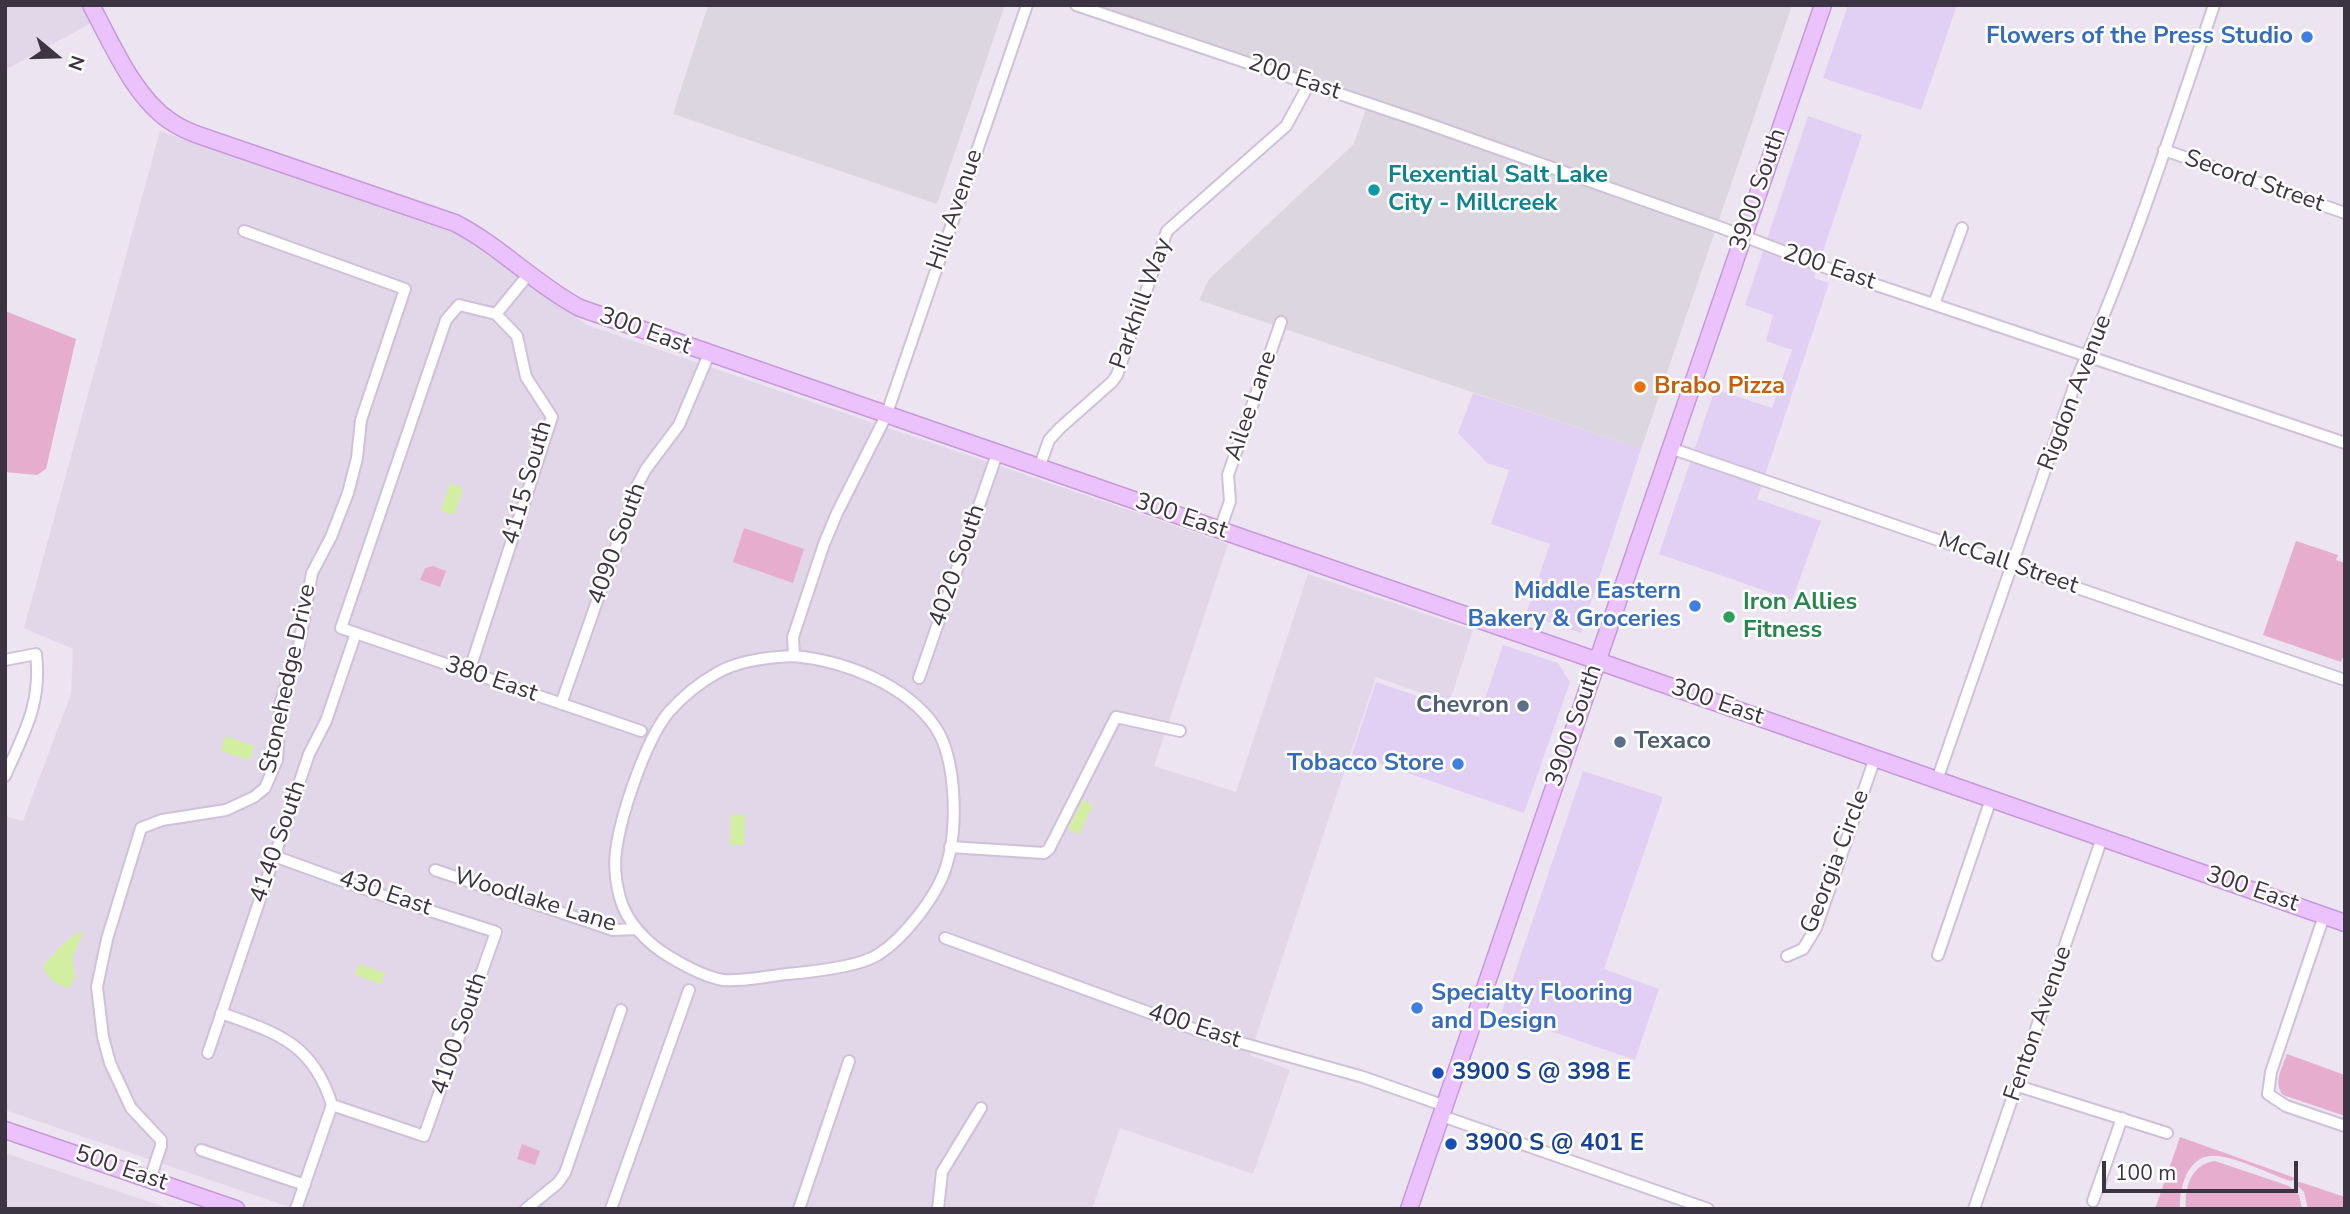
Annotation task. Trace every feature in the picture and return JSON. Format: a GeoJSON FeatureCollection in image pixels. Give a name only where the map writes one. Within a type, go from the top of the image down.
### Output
{"type":"FeatureCollection","features":[{"type":"Feature","properties":{"kind":"street","name":"300 East"},"geometry":{"type":"LineString","coordinates":[[91,5],[136,86],[155,109],[170,121],[204,137],[455,223],[486,241],[528,275],[580,308],[2345,923]]}},
{"type":"Feature","properties":{"kind":"street","name":"Hill Avenue"},"geometry":{"type":"LineString","coordinates":[[794,656],[793,637],[824,544],[886,416],[1027,5]]}},
{"type":"Feature","properties":{"kind":"street","name":"200 East"},"geometry":{"type":"LineString","coordinates":[[1076,5],[1308,83],[1934,304],[2345,443]]}},
{"type":"Feature","properties":{"kind":"street","name":"3900 South"},"geometry":{"type":"LineString","coordinates":[[1409,1209],[1823,5]]}},
{"type":"Feature","properties":{"kind":"street","name":"Rigdon Avenue"},"geometry":{"type":"LineString","coordinates":[[1937,780],[2077,378],[2103,320],[2214,5]]}},
{"type":"Feature","properties":{"kind":"street","name":"Parkhill Way"},"geometry":{"type":"LineString","coordinates":[[1039,468],[1049,440],[1112,382],[1116,375],[1167,231],[1286,126],[1308,83]]}},
{"type":"Feature","properties":{"kind":"street","name":"Secord Street"},"geometry":{"type":"LineString","coordinates":[[2164,150],[2345,213]]}},
{"type":"Feature","properties":{"kind":"street"},"geometry":{"type":"LineString","coordinates":[[1934,304],[1962,229]]}},
{"type":"Feature","properties":{"kind":"street","name":"Stonehedge Drive"},"geometry":{"type":"LineString","coordinates":[[150,1179],[161,1140],[124,1096],[110,1063],[103,1037],[97,987],[107,939],[141,828],[162,820],[226,810],[254,797],[265,788],[277,760],[281,701],[299,645],[312,573],[331,537],[348,493],[357,458],[361,420],[405,289],[244,231]]}},
{"type":"Feature","properties":{"kind":"street"},"geometry":{"type":"LineString","coordinates":[[496,314],[528,275]]}},
{"type":"Feature","properties":{"kind":"street","name":"380 East"},"geometry":{"type":"LineString","coordinates":[[496,314],[459,305],[446,320],[341,628],[641,731]]}},
{"type":"Feature","properties":{"kind":"street","name":"4115 South"},"geometry":{"type":"LineString","coordinates":[[469,672],[552,417],[526,377],[517,336],[496,314]]}},
{"type":"Feature","properties":{"kind":"street","name":"Ailee Lane"},"geometry":{"type":"LineString","coordinates":[[1220,530],[1230,501],[1228,475],[1281,322]]}},
{"type":"Feature","properties":{"kind":"street","name":"4090 South"},"geometry":{"type":"LineString","coordinates":[[561,704],[638,484],[679,425],[709,354]]}},
{"type":"Feature","properties":{"kind":"street","name":"McCall Street"},"geometry":{"type":"LineString","coordinates":[[1670,448],[2345,680]]}},
{"type":"Feature","properties":{"kind":"street","name":"4020 South"},"geometry":{"type":"LineString","coordinates":[[919,678],[997,454]]}},
{"type":"Feature","properties":{"kind":"street","name":"4140 South"},"geometry":{"type":"LineString","coordinates":[[208,1053],[309,754],[326,721],[356,633]]}},
{"type":"Feature","properties":{"kind":"street"},"geometry":{"type":"LineString","coordinates":[[5,660],[36,654],[39,678],[37,695],[24,734],[5,776]]}},
{"type":"Feature","properties":{"kind":"street"},"geometry":{"type":"LineString","coordinates":[[794,656],[838,665],[885,684],[906,698],[937,730],[949,766],[955,804],[950,848],[946,868],[919,913],[900,936],[878,956],[816,971],[723,980],[687,967],[660,951],[636,929],[620,898],[615,865],[623,819],[653,738],[667,714],[692,689],[718,672],[739,664],[794,656]]}},
{"type":"Feature","properties":{"kind":"street"},"geometry":{"type":"LineString","coordinates":[[950,848],[1044,853],[1049,849],[1116,717],[1180,731]]}},
{"type":"Feature","properties":{"kind":"street","name":"Georgia Circle"},"geometry":{"type":"LineString","coordinates":[[1787,957],[1803,949],[1816,928],[1875,758]]}},
{"type":"Feature","properties":{"kind":"street"},"geometry":{"type":"LineString","coordinates":[[1938,955],[1992,799]]}},
{"type":"Feature","properties":{"kind":"street","name":"Fenton Avenue"},"geometry":{"type":"LineString","coordinates":[[1974,1209],[2102,838]]}},
{"type":"Feature","properties":{"kind":"street","name":"430 East"},"geometry":{"type":"LineString","coordinates":[[274,856],[378,894],[496,932]]}},
{"type":"Feature","properties":{"kind":"street","name":"Woodlake Lane"},"geometry":{"type":"LineString","coordinates":[[435,870],[613,930],[636,929]]}},
{"type":"Feature","properties":{"kind":"street"},"geometry":{"type":"LineString","coordinates":[[2324,916],[2271,1072],[2268,1094],[2286,1106],[2345,1126]]}},
{"type":"Feature","properties":{"kind":"street","name":"4100 South"},"geometry":{"type":"LineString","coordinates":[[332,1105],[424,1136],[496,932]]}},
{"type":"Feature","properties":{"kind":"street","name":"400 East"},"geometry":{"type":"LineString","coordinates":[[945,938],[1202,1032],[1363,1077],[1444,1111],[1708,1209]]}},
{"type":"Feature","properties":{"kind":"street"},"geometry":{"type":"LineString","coordinates":[[611,1209],[690,990]]}},
{"type":"Feature","properties":{"kind":"street"},"geometry":{"type":"LineString","coordinates":[[526,1209],[558,1183],[565,1173],[621,1010]]}},
{"type":"Feature","properties":{"kind":"street"},"geometry":{"type":"LineString","coordinates":[[221,1013],[263,1028],[303,1051],[316,1069],[332,1105],[296,1209]]}},
{"type":"Feature","properties":{"kind":"street"},"geometry":{"type":"LineString","coordinates":[[799,1209],[849,1061]]}},
{"type":"Feature","properties":{"kind":"street"},"geometry":{"type":"LineString","coordinates":[[2018,1086],[2166,1133]]}},
{"type":"Feature","properties":{"kind":"street"},"geometry":{"type":"LineString","coordinates":[[938,1209],[942,1171],[981,1108]]}},
{"type":"Feature","properties":{"kind":"street"},"geometry":{"type":"LineString","coordinates":[[2094,1201],[2122,1118]]}},
{"type":"Feature","properties":{"kind":"street","name":"500 East"},"geometry":{"type":"LineString","coordinates":[[5,1130],[236,1209]]}},
{"type":"Feature","properties":{"kind":"street"},"geometry":{"type":"LineString","coordinates":[[201,1150],[305,1185]]}},
{"type":"Feature","properties":{"kind":"shaded area"},"geometry":{"type":"Polygon","coordinates":[[[5,5],[85,5],[95,21],[5,70],[5,5]]]}},
{"type":"Feature","properties":{"kind":"shaded area"},"geometry":{"type":"Polygon","coordinates":[[[708,5],[1005,5],[937,204],[673,114],[708,5]]]}},
{"type":"Feature","properties":{"kind":"shaded area"},"geometry":{"type":"Polygon","coordinates":[[[1086,5],[1792,5],[1641,449],[1199,300],[1209,279],[1354,144],[1369,100],[1086,5]]]}},
{"type":"Feature","properties":{"kind":"shaded area"},"geometry":{"type":"Polygon","coordinates":[[[1848,5],[1957,5],[1921,110],[1823,78],[1848,5]]]}},
{"type":"Feature","properties":{"kind":"shaded area"},"geometry":{"type":"Polygon","coordinates":[[[1808,116],[1862,135],[1814,278],[1829,283],[1757,499],[1821,521],[1792,600],[1659,554],[1715,389],[1772,408],[1792,350],[1766,341],[1773,315],[1745,305],[1808,116]]]}},
{"type":"Feature","properties":{"kind":"shaded area"},"geometry":{"type":"Polygon","coordinates":[[[160,131],[459,235],[587,325],[1228,544],[1154,766],[1236,792],[1308,574],[1473,630],[1449,703],[1376,677],[1250,1055],[1290,1070],[1253,1174],[1120,1128],[1092,1209],[295,1209],[5,1110],[5,816],[23,821],[71,694],[73,649],[24,628],[160,131]]]}},
{"type":"Feature","properties":{"kind":"shaded area"},"geometry":{"type":"Polygon","coordinates":[[[5,311],[76,339],[46,469],[37,475],[5,472],[5,311]]]}},
{"type":"Feature","properties":{"kind":"shaded area"},"geometry":{"type":"Polygon","coordinates":[[[1473,393],[1641,449],[1581,633],[1526,614],[1550,544],[1491,524],[1509,470],[1487,463],[1458,433],[1473,393]]]}},
{"type":"Feature","properties":{"kind":"shaded area"},"geometry":{"type":"Polygon","coordinates":[[[450,483],[463,488],[454,515],[441,511],[450,483]]]}},
{"type":"Feature","properties":{"kind":"shaded area"},"geometry":{"type":"Polygon","coordinates":[[[744,528],[804,549],[793,583],[733,562],[744,528]]]}},
{"type":"Feature","properties":{"kind":"shaded area"},"geometry":{"type":"Polygon","coordinates":[[[2296,541],[2338,555],[2336,560],[2345,563],[2345,651],[2341,662],[2263,635],[2296,541]]]}},
{"type":"Feature","properties":{"kind":"shaded area"},"geometry":{"type":"Polygon","coordinates":[[[433,566],[446,571],[440,587],[420,580],[425,568],[433,566]]]}},
{"type":"Feature","properties":{"kind":"shaded area"},"geometry":{"type":"Polygon","coordinates":[[[1503,645],[1558,663],[1570,682],[1524,813],[1352,754],[1376,682],[1479,717],[1503,645]]]}},
{"type":"Feature","properties":{"kind":"shaded area"},"geometry":{"type":"Polygon","coordinates":[[[225,736],[254,746],[249,760],[221,751],[225,736]]]}},
{"type":"Feature","properties":{"kind":"shaded area"},"geometry":{"type":"Polygon","coordinates":[[[1583,771],[1663,797],[1604,969],[1659,989],[1635,1060],[1501,1014],[1583,771]]]}},
{"type":"Feature","properties":{"kind":"shaded area"},"geometry":{"type":"Polygon","coordinates":[[[1083,800],[1093,805],[1079,834],[1068,829],[1083,800]]]}},
{"type":"Feature","properties":{"kind":"shaded area"},"geometry":{"type":"Polygon","coordinates":[[[731,814],[745,815],[744,845],[730,845],[731,814]]]}},
{"type":"Feature","properties":{"kind":"shaded area"},"geometry":{"type":"Polygon","coordinates":[[[84,931],[72,957],[75,977],[69,988],[65,987],[49,977],[43,965],[67,941],[84,931]]]}},
{"type":"Feature","properties":{"kind":"shaded area"},"geometry":{"type":"Polygon","coordinates":[[[359,964],[385,973],[381,984],[355,975],[359,964]]]}},
{"type":"Feature","properties":{"kind":"shaded area"},"geometry":{"type":"Polygon","coordinates":[[[2287,1054],[2345,1075],[2345,1116],[2283,1095],[2279,1080],[2287,1054]]]}},
{"type":"Feature","properties":{"kind":"shaded area"},"geometry":{"type":"Polygon","coordinates":[[[2180,1137],[2298,1179],[2290,1181],[2233,1159],[2206,1157],[2198,1160],[2187,1174],[2181,1191],[2180,1209],[2155,1209],[2180,1137]]]}},
{"type":"Feature","properties":{"kind":"shaded area"},"geometry":{"type":"Polygon","coordinates":[[[522,1144],[540,1151],[535,1165],[517,1159],[522,1144]]]}},
{"type":"Feature","properties":{"kind":"shaded area"},"geometry":{"type":"Polygon","coordinates":[[[5,1153],[170,1209],[5,1209],[5,1153]]]}},
{"type":"Feature","properties":{"kind":"shaded area"},"geometry":{"type":"Polygon","coordinates":[[[2215,1161],[2289,1186],[2299,1195],[2302,1209],[2186,1209],[2186,1193],[2191,1178],[2200,1167],[2215,1161]]]}},
{"type":"Feature","properties":{"kind":"shaded area"},"geometry":{"type":"Polygon","coordinates":[[[2300,1182],[2345,1197],[2345,1209],[2308,1209],[2304,1192],[2295,1183],[2300,1182]]]}},
{"type":"Feature","properties":{"kind":"place","name":"Flowers of the Press Studio"},"geometry":{"type":"Point","coordinates":[2307,37]}},
{"type":"Feature","properties":{"kind":"place","name":"Flexential Salt Lake City - Millcreek"},"geometry":{"type":"Point","coordinates":[1374,190]}},
{"type":"Feature","properties":{"kind":"place","name":"Brabo Pizza"},"geometry":{"type":"Point","coordinates":[1640,387]}},
{"type":"Feature","properties":{"kind":"place","name":"Middle Eastern Bakery & Groceries"},"geometry":{"type":"Point","coordinates":[1695,606]}},
{"type":"Feature","properties":{"kind":"place","name":"Iron Allies Fitness"},"geometry":{"type":"Point","coordinates":[1729,617]}},
{"type":"Feature","properties":{"kind":"place","name":"Chevron"},"geometry":{"type":"Point","coordinates":[1523,706]}},
{"type":"Feature","properties":{"kind":"place","name":"Texaco"},"geometry":{"type":"Point","coordinates":[1620,742]}},
{"type":"Feature","properties":{"kind":"place","name":"Tobacco Store"},"geometry":{"type":"Point","coordinates":[1458,764]}},
{"type":"Feature","properties":{"kind":"place","name":"Specialty Flooring and Design"},"geometry":{"type":"Point","coordinates":[1417,1008]}},
{"type":"Feature","properties":{"kind":"place","name":"3900 S @ 398 E"},"geometry":{"type":"Point","coordinates":[1438,1073]}},
{"type":"Feature","properties":{"kind":"place","name":"3900 S @ 401 E"},"geometry":{"type":"Point","coordinates":[1451,1144]}}]}
